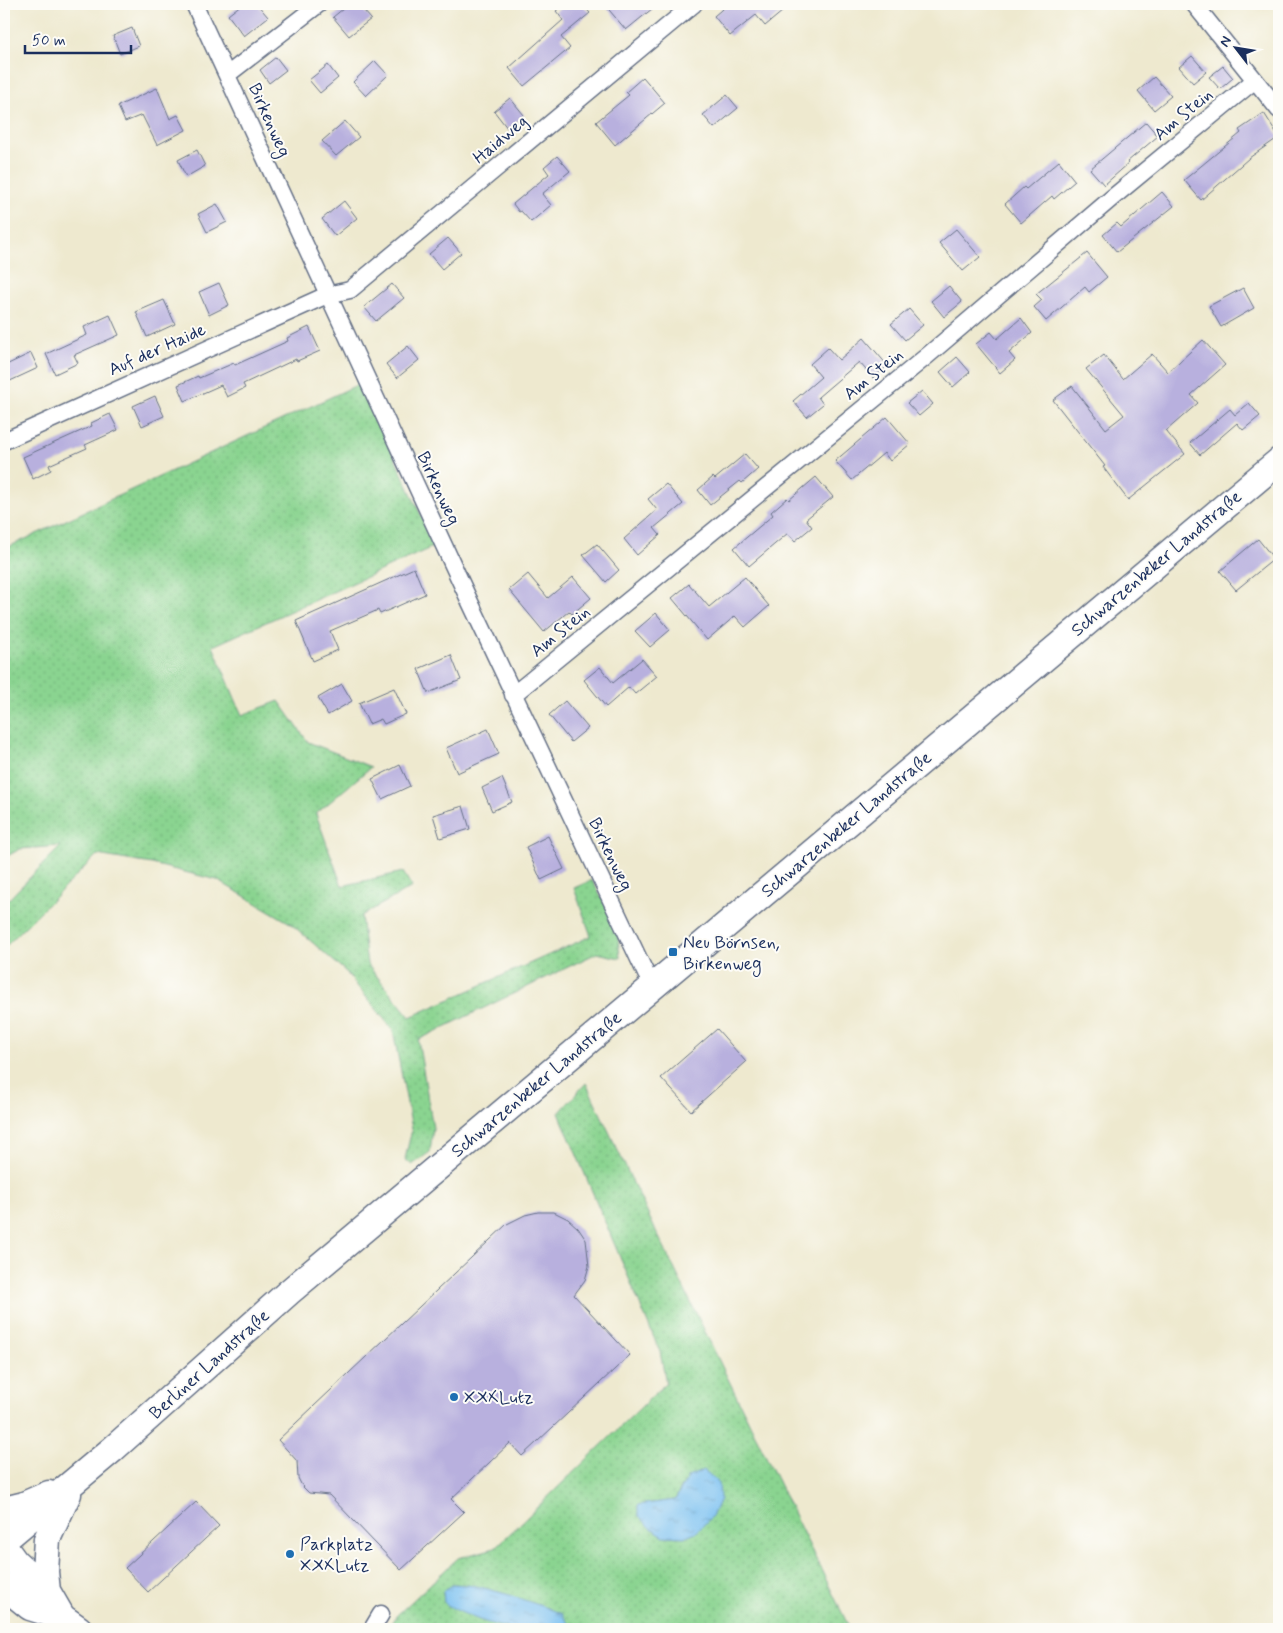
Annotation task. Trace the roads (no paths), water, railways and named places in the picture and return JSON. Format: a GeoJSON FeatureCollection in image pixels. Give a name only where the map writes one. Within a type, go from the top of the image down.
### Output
{"type":"FeatureCollection","features":[{"type":"Feature","properties":{"kind":"main road","name":"Schwarzenbeker Landstraße"},"geometry":{"type":"LineString","coordinates":[[414,1187],[1279,461]]}},
{"type":"Feature","properties":{"kind":"main road","name":"Berliner Landstraße"},"geometry":{"type":"LineString","coordinates":[[4,1540],[113,1449],[289,1292],[414,1187]]}},
{"type":"Feature","properties":{"kind":"main road"},"geometry":{"type":"LineString","coordinates":[[4,1510],[24,1505],[74,1482]]}},
{"type":"Feature","properties":{"kind":"main road"},"geometry":{"type":"LineString","coordinates":[[39,1599],[45,1572],[47,1538],[74,1482]]}},
{"type":"Feature","properties":{"kind":"main road"},"geometry":{"type":"LineString","coordinates":[[4,1547],[39,1599]]}},
{"type":"Feature","properties":{"kind":"main road"},"geometry":{"type":"LineString","coordinates":[[4,1586],[39,1599],[71,1623]]}},
{"type":"Feature","properties":{"kind":"main road"},"geometry":{"type":"LineString","coordinates":[[4,1601],[39,1599]]}},
{"type":"Feature","properties":{"kind":"street","name":"Birkenweg"},"geometry":{"type":"LineString","coordinates":[[194,4],[513,695],[646,974],[654,985]]}},
{"type":"Feature","properties":{"kind":"street"},"geometry":{"type":"LineString","coordinates":[[227,75],[319,4]]}},
{"type":"Feature","properties":{"kind":"street","name":"Haidweg"},"geometry":{"type":"LineString","coordinates":[[327,295],[350,290],[694,4]]}},
{"type":"Feature","properties":{"kind":"street"},"geometry":{"type":"LineString","coordinates":[[1194,4],[1255,80],[1274,91],[1279,110]]}},
{"type":"Feature","properties":{"kind":"street","name":"Am Stein"},"geometry":{"type":"LineString","coordinates":[[513,695],[919,362],[1112,198],[1255,80]]}},
{"type":"Feature","properties":{"kind":"street","name":"Auf der Haide"},"geometry":{"type":"LineString","coordinates":[[4,441],[327,295]]}},
{"type":"Feature","properties":{"kind":"street"},"geometry":{"type":"LineString","coordinates":[[372,1629],[381,1614]]}},
{"type":"Feature","properties":{"kind":"water"},"geometry":{"type":"Polygon","coordinates":[[[704,1470],[719,1483],[720,1499],[712,1516],[698,1531],[684,1537],[664,1536],[651,1528],[638,1515],[638,1505],[675,1500],[688,1477],[704,1470]]]}},
{"type":"Feature","properties":{"kind":"water"},"geometry":{"type":"Polygon","coordinates":[[[454,1584],[476,1586],[545,1607],[562,1614],[570,1626],[568,1629],[523,1630],[479,1620],[444,1603],[443,1591],[454,1584]]]}},
{"type":"Feature","properties":{"kind":"waterway"},"geometry":{"type":"LineString","coordinates":[[565,1625],[580,1629]]}},
{"type":"Feature","properties":{"kind":"place","name":"Neu Börnsen, Birkenweg"},"geometry":{"type":"Point","coordinates":[673,952]}},
{"type":"Feature","properties":{"kind":"place","name":"XXXLutz"},"geometry":{"type":"Point","coordinates":[454,1397]}},
{"type":"Feature","properties":{"kind":"place","name":"Parkplatz XXXLutz"},"geometry":{"type":"Point","coordinates":[290,1554]}}]}
